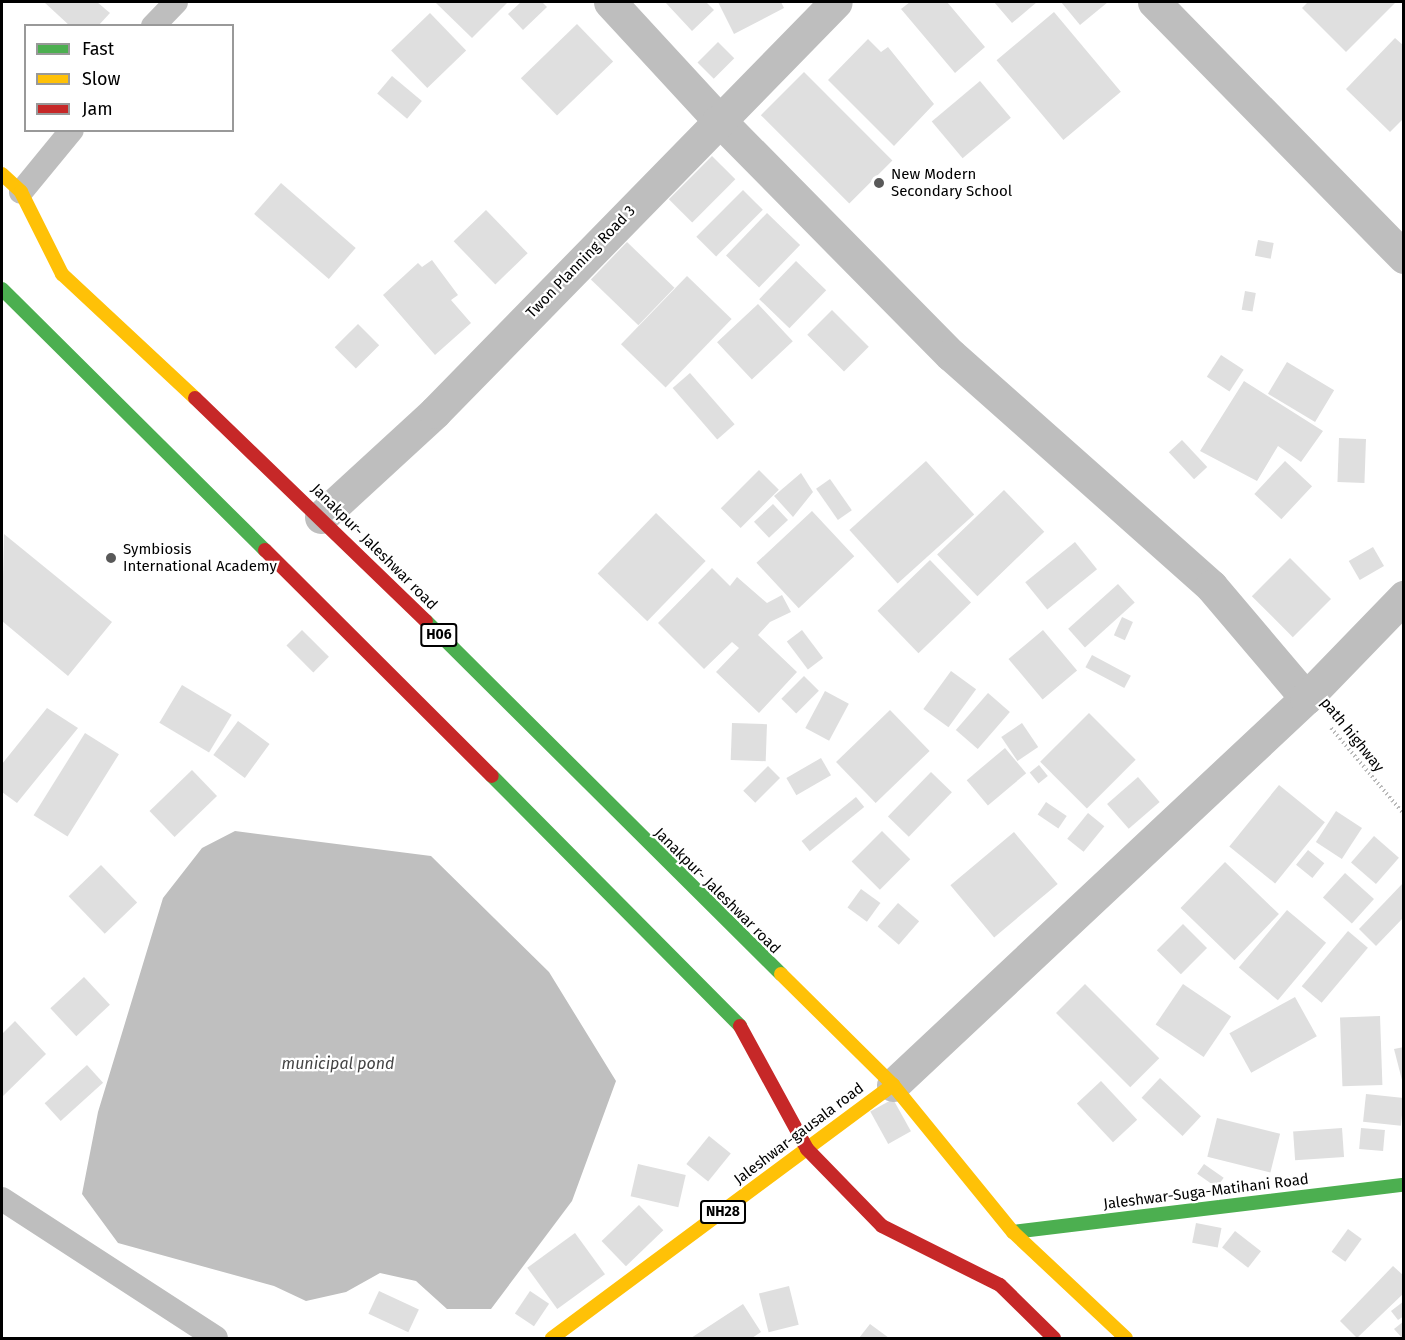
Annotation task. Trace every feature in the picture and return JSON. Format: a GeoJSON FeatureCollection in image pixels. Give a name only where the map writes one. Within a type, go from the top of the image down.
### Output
{"type":"FeatureCollection","features":[{"type":"Feature","properties":{"kind":"main road","name":"Janakpur- Jaleshwar road"},"geometry":{"type":"LineString","coordinates":[[2,174],[21,192],[62,273],[321,517],[893,1085],[1013,1232],[1126,1338]]}},
{"type":"Feature","properties":{"kind":"main road"},"geometry":{"type":"LineString","coordinates":[[2,289],[735,1018],[807,1149],[882,1227],[1000,1285],[1054,1338]]}},
{"type":"Feature","properties":{"kind":"main road","name":"Jaleshwar-gausala road"},"geometry":{"type":"LineString","coordinates":[[552,1338],[893,1085]]}},
{"type":"Feature","properties":{"kind":"main road","name":"Jaleshwar-Suga-Matihani Road"},"geometry":{"type":"LineString","coordinates":[[1013,1232],[1404,1185]]}},
{"type":"Feature","properties":{"kind":"street"},"geometry":{"type":"LineString","coordinates":[[610,2],[719,120],[951,355],[1211,586],[1306,698]]}},
{"type":"Feature","properties":{"kind":"street","name":"Twon Planning Road 3"},"geometry":{"type":"LineString","coordinates":[[321,517],[435,412],[836,2]]}},
{"type":"Feature","properties":{"kind":"street"},"geometry":{"type":"LineString","coordinates":[[1154,2],[1404,257]]}},
{"type":"Feature","properties":{"kind":"street"},"geometry":{"type":"LineString","coordinates":[[893,1085],[1306,698],[1404,597]]}},
{"type":"Feature","properties":{"kind":"lane"},"geometry":{"type":"LineString","coordinates":[[155,24],[176,2]]}},
{"type":"Feature","properties":{"kind":"lane"},"geometry":{"type":"LineString","coordinates":[[21,192],[70,132]]}},
{"type":"Feature","properties":{"kind":"lane"},"geometry":{"type":"LineString","coordinates":[[2,1199],[216,1338]]}},
{"type":"Feature","properties":{"kind":"path","name":"path highway"},"geometry":{"type":"LineString","coordinates":[[1306,698],[1404,814]]}},
{"type":"Feature","properties":{"kind":"water","name":"municipal pond"},"geometry":{"type":"Polygon","coordinates":[[[235,831],[431,856],[549,972],[616,1081],[572,1201],[491,1309],[447,1309],[416,1281],[380,1273],[346,1292],[306,1301],[274,1286],[118,1243],[82,1194],[98,1112],[163,898],[202,848],[235,831]]]}},
{"type":"Feature","properties":{"kind":"building"},"geometry":{"type":"Polygon","coordinates":[[[44,2],[97,2],[110,13],[100,24],[68,24],[44,2]]]}},
{"type":"Feature","properties":{"kind":"building"},"geometry":{"type":"Polygon","coordinates":[[[435,2],[508,2],[472,38],[435,2]]]}},
{"type":"Feature","properties":{"kind":"building"},"geometry":{"type":"Polygon","coordinates":[[[521,2],[542,2],[547,7],[523,30],[508,14],[521,2]]]}},
{"type":"Feature","properties":{"kind":"building"},"geometry":{"type":"Polygon","coordinates":[[[665,2],[706,2],[714,10],[692,31],[665,2]]]}},
{"type":"Feature","properties":{"kind":"building"},"geometry":{"type":"Polygon","coordinates":[[[718,2],[781,2],[784,8],[734,34],[718,2]]]}},
{"type":"Feature","properties":{"kind":"building"},"geometry":{"type":"Polygon","coordinates":[[[910,2],[947,2],[985,47],[955,73],[901,9],[910,2]]]}},
{"type":"Feature","properties":{"kind":"building"},"geometry":{"type":"Polygon","coordinates":[[[994,2],[1037,2],[1012,23],[994,2]]]}},
{"type":"Feature","properties":{"kind":"building"},"geometry":{"type":"Polygon","coordinates":[[[1061,2],[1108,2],[1080,25],[1061,2]]]}},
{"type":"Feature","properties":{"kind":"building"},"geometry":{"type":"Polygon","coordinates":[[[1308,2],[1395,3],[1346,52],[1302,8],[1308,2]]]}},
{"type":"Feature","properties":{"kind":"building"},"geometry":{"type":"Polygon","coordinates":[[[1054,12],[1121,92],[1063,140],[997,60],[1054,12]]]}},
{"type":"Feature","properties":{"kind":"building"},"geometry":{"type":"Polygon","coordinates":[[[430,13],[466,50],[427,88],[391,51],[430,13]]]}},
{"type":"Feature","properties":{"kind":"building"},"geometry":{"type":"Polygon","coordinates":[[[577,24],[613,61],[557,116],[521,78],[577,24]]]}},
{"type":"Feature","properties":{"kind":"building"},"geometry":{"type":"Polygon","coordinates":[[[1395,38],[1404,46],[1404,118],[1390,132],[1346,89],[1395,38]]]}},
{"type":"Feature","properties":{"kind":"building"},"geometry":{"type":"Polygon","coordinates":[[[868,39],[881,52],[888,47],[934,104],[894,146],[828,80],[868,39]]]}},
{"type":"Feature","properties":{"kind":"building"},"geometry":{"type":"Polygon","coordinates":[[[718,42],[734,58],[714,79],[697,63],[718,42]]]}},
{"type":"Feature","properties":{"kind":"building"},"geometry":{"type":"Polygon","coordinates":[[[804,72],[892,160],[849,204],[761,115],[804,72]]]}},
{"type":"Feature","properties":{"kind":"building"},"geometry":{"type":"Polygon","coordinates":[[[392,76],[422,101],[407,119],[377,94],[392,76]]]}},
{"type":"Feature","properties":{"kind":"building"},"geometry":{"type":"Polygon","coordinates":[[[980,81],[1011,118],[963,158],[932,121],[980,81]]]}},
{"type":"Feature","properties":{"kind":"building"},"geometry":{"type":"Polygon","coordinates":[[[712,156],[735,179],[692,222],[669,199],[712,156]]]}},
{"type":"Feature","properties":{"kind":"building"},"geometry":{"type":"Polygon","coordinates":[[[281,183],[356,248],[329,279],[254,214],[281,183]]]}},
{"type":"Feature","properties":{"kind":"building"},"geometry":{"type":"Polygon","coordinates":[[[743,190],[763,210],[716,256],[696,237],[743,190]]]}},
{"type":"Feature","properties":{"kind":"building"},"geometry":{"type":"Polygon","coordinates":[[[486,210],[528,253],[495,284],[454,241],[486,210]]]}},
{"type":"Feature","properties":{"kind":"building"},"geometry":{"type":"Polygon","coordinates":[[[767,213],[800,245],[759,287],[726,255],[767,213]]]}},
{"type":"Feature","properties":{"kind":"building"},"geometry":{"type":"Polygon","coordinates":[[[1258,240],[1274,243],[1271,259],[1255,256],[1258,240]]]}},
{"type":"Feature","properties":{"kind":"building"},"geometry":{"type":"Polygon","coordinates":[[[627,242],[674,288],[638,325],[591,279],[627,242]]]}},
{"type":"Feature","properties":{"kind":"building"},"geometry":{"type":"Polygon","coordinates":[[[432,260],[458,295],[451,300],[471,323],[435,355],[383,295],[418,263],[422,267],[432,260]]]}},
{"type":"Feature","properties":{"kind":"building"},"geometry":{"type":"Polygon","coordinates":[[[796,261],[826,290],[789,328],[759,299],[796,261]]]}},
{"type":"Feature","properties":{"kind":"building"},"geometry":{"type":"Polygon","coordinates":[[[687,276],[732,319],[666,387],[621,344],[687,276]]]}},
{"type":"Feature","properties":{"kind":"building"},"geometry":{"type":"Polygon","coordinates":[[[1245,291],[1256,293],[1253,312],[1242,310],[1245,291]]]}},
{"type":"Feature","properties":{"kind":"building"},"geometry":{"type":"Polygon","coordinates":[[[758,304],[793,341],[752,379],[717,342],[758,304]]]}},
{"type":"Feature","properties":{"kind":"building"},"geometry":{"type":"Polygon","coordinates":[[[832,310],[869,347],[844,372],[807,335],[832,310]]]}},
{"type":"Feature","properties":{"kind":"building"},"geometry":{"type":"Polygon","coordinates":[[[358,324],[379,345],[356,369],[335,347],[358,324]]]}},
{"type":"Feature","properties":{"kind":"building"},"geometry":{"type":"Polygon","coordinates":[[[1221,355],[1244,370],[1229,392],[1207,377],[1221,355]]]}},
{"type":"Feature","properties":{"kind":"building"},"geometry":{"type":"Polygon","coordinates":[[[1287,362],[1334,390],[1315,422],[1268,394],[1287,362]]]}},
{"type":"Feature","properties":{"kind":"building"},"geometry":{"type":"Polygon","coordinates":[[[690,373],[735,424],[717,439],[673,388],[690,373]]]}},
{"type":"Feature","properties":{"kind":"building"},"geometry":{"type":"Polygon","coordinates":[[[1244,381],[1323,431],[1301,462],[1278,446],[1257,481],[1200,451],[1244,381]]]}},
{"type":"Feature","properties":{"kind":"building"},"geometry":{"type":"Polygon","coordinates":[[[1339,438],[1366,439],[1364,483],[1337,482],[1339,438]]]}},
{"type":"Feature","properties":{"kind":"building"},"geometry":{"type":"Polygon","coordinates":[[[1182,440],[1207,467],[1194,479],[1169,452],[1182,440]]]}},
{"type":"Feature","properties":{"kind":"building"},"geometry":{"type":"Polygon","coordinates":[[[926,461],[974,515],[898,583],[849,530],[926,461]]]}},
{"type":"Feature","properties":{"kind":"building"},"geometry":{"type":"Polygon","coordinates":[[[1285,461],[1312,486],[1281,519],[1254,494],[1285,461]]]}},
{"type":"Feature","properties":{"kind":"building"},"geometry":{"type":"Polygon","coordinates":[[[759,470],[779,490],[741,528],[721,508],[759,470]]]}},
{"type":"Feature","properties":{"kind":"building"},"geometry":{"type":"Polygon","coordinates":[[[801,473],[813,492],[793,517],[774,496],[801,473]]]}},
{"type":"Feature","properties":{"kind":"building"},"geometry":{"type":"Polygon","coordinates":[[[830,479],[852,510],[838,520],[816,489],[830,479]]]}},
{"type":"Feature","properties":{"kind":"building"},"geometry":{"type":"Polygon","coordinates":[[[1004,490],[1044,532],[977,596],[937,555],[1004,490]]]}},
{"type":"Feature","properties":{"kind":"building"},"geometry":{"type":"Polygon","coordinates":[[[773,504],[788,520],[769,538],[754,522],[773,504]]]}},
{"type":"Feature","properties":{"kind":"building"},"geometry":{"type":"Polygon","coordinates":[[[812,511],[854,556],[799,608],[756,563],[812,511]]]}},
{"type":"Feature","properties":{"kind":"building"},"geometry":{"type":"Polygon","coordinates":[[[656,513],[706,561],[647,621],[598,573],[656,513]]]}},
{"type":"Feature","properties":{"kind":"building"},"geometry":{"type":"Polygon","coordinates":[[[4,534],[112,622],[68,676],[2,621],[4,534]]]}},
{"type":"Feature","properties":{"kind":"building"},"geometry":{"type":"Polygon","coordinates":[[[1075,542],[1097,569],[1047,609],[1025,582],[1075,542]]]}},
{"type":"Feature","properties":{"kind":"building"},"geometry":{"type":"Polygon","coordinates":[[[1373,547],[1384,566],[1360,580],[1349,561],[1373,547]]]}},
{"type":"Feature","properties":{"kind":"building"},"geometry":{"type":"Polygon","coordinates":[[[1290,558],[1331,599],[1293,637],[1252,596],[1290,558]]]}},
{"type":"Feature","properties":{"kind":"building"},"geometry":{"type":"Polygon","coordinates":[[[930,560],[971,602],[918,653],[877,611],[930,560]]]}},
{"type":"Feature","properties":{"kind":"building"},"geometry":{"type":"Polygon","coordinates":[[[712,568],[730,586],[737,577],[767,603],[782,595],[791,612],[770,622],[758,635],[797,672],[759,713],[716,672],[739,648],[732,642],[704,669],[658,623],[712,568]]]}},
{"type":"Feature","properties":{"kind":"building"},"geometry":{"type":"Polygon","coordinates":[[[1118,584],[1135,603],[1085,647],[1068,629],[1118,584]]]}},
{"type":"Feature","properties":{"kind":"building"},"geometry":{"type":"Polygon","coordinates":[[[1122,617],[1133,622],[1125,640],[1114,635],[1122,617]]]}},
{"type":"Feature","properties":{"kind":"building"},"geometry":{"type":"Polygon","coordinates":[[[302,630],[329,657],[313,672],[286,646],[302,630]]]}},
{"type":"Feature","properties":{"kind":"building"},"geometry":{"type":"Polygon","coordinates":[[[802,630],[823,658],[808,669],[787,641],[802,630]]]}},
{"type":"Feature","properties":{"kind":"building"},"geometry":{"type":"Polygon","coordinates":[[[1043,630],[1077,671],[1043,700],[1009,659],[1043,630]]]}},
{"type":"Feature","properties":{"kind":"building"},"geometry":{"type":"Polygon","coordinates":[[[1092,655],[1131,676],[1124,688],[1085,667],[1092,655]]]}},
{"type":"Feature","properties":{"kind":"building"},"geometry":{"type":"Polygon","coordinates":[[[951,671],[976,689],[948,727],[923,709],[951,671]]]}},
{"type":"Feature","properties":{"kind":"building"},"geometry":{"type":"Polygon","coordinates":[[[804,676],[819,691],[796,713],[781,699],[804,676]]]}},
{"type":"Feature","properties":{"kind":"building"},"geometry":{"type":"Polygon","coordinates":[[[182,685],[232,715],[209,753],[159,723],[182,685]]]}},
{"type":"Feature","properties":{"kind":"building"},"geometry":{"type":"Polygon","coordinates":[[[825,691],[849,704],[829,741],[805,728],[825,691]]]}},
{"type":"Feature","properties":{"kind":"building"},"geometry":{"type":"Polygon","coordinates":[[[988,693],[1010,712],[978,749],[956,730],[988,693]]]}},
{"type":"Feature","properties":{"kind":"building"},"geometry":{"type":"Polygon","coordinates":[[[47,708],[78,728],[17,803],[2,792],[2,764],[47,708]]]}},
{"type":"Feature","properties":{"kind":"building"},"geometry":{"type":"Polygon","coordinates":[[[890,710],[930,751],[876,803],[836,762],[890,710]]]}},
{"type":"Feature","properties":{"kind":"building"},"geometry":{"type":"Polygon","coordinates":[[[1089,713],[1136,760],[1087,808],[1040,762],[1089,713]]]}},
{"type":"Feature","properties":{"kind":"building"},"geometry":{"type":"Polygon","coordinates":[[[238,721],[270,744],[245,778],[213,755],[238,721]]]}},
{"type":"Feature","properties":{"kind":"building"},"geometry":{"type":"Polygon","coordinates":[[[732,723],[767,724],[766,761],[731,760],[732,723]]]}},
{"type":"Feature","properties":{"kind":"building"},"geometry":{"type":"Polygon","coordinates":[[[1022,723],[1038,747],[1017,761],[1001,737],[1022,723]]]}},
{"type":"Feature","properties":{"kind":"building"},"geometry":{"type":"Polygon","coordinates":[[[85,733],[119,754],[68,836],[34,815],[85,733]]]}},
{"type":"Feature","properties":{"kind":"building"},"geometry":{"type":"Polygon","coordinates":[[[1005,748],[1026,773],[988,805],[967,780],[1005,748]]]}},
{"type":"Feature","properties":{"kind":"building"},"geometry":{"type":"Polygon","coordinates":[[[821,758],[831,775],[796,795],[786,778],[821,758]]]}},
{"type":"Feature","properties":{"kind":"building"},"geometry":{"type":"Polygon","coordinates":[[[1039,765],[1048,776],[1038,783],[1030,773],[1039,765]]]}},
{"type":"Feature","properties":{"kind":"building"},"geometry":{"type":"Polygon","coordinates":[[[768,766],[780,778],[755,803],[743,791],[768,766]]]}},
{"type":"Feature","properties":{"kind":"building"},"geometry":{"type":"Polygon","coordinates":[[[192,770],[217,796],[175,837],[150,811],[192,770]]]}},
{"type":"Feature","properties":{"kind":"building"},"geometry":{"type":"Polygon","coordinates":[[[931,772],[952,792],[909,837],[888,817],[931,772]]]}},
{"type":"Feature","properties":{"kind":"building"},"geometry":{"type":"Polygon","coordinates":[[[1138,777],[1160,802],[1129,829],[1107,804],[1138,777]]]}},
{"type":"Feature","properties":{"kind":"building"},"geometry":{"type":"Polygon","coordinates":[[[1279,785],[1325,822],[1275,884],[1229,846],[1279,785]]]}},
{"type":"Feature","properties":{"kind":"building"},"geometry":{"type":"Polygon","coordinates":[[[856,797],[864,807],[810,851],[802,841],[856,797]]]}},
{"type":"Feature","properties":{"kind":"building"},"geometry":{"type":"Polygon","coordinates":[[[1046,802],[1067,816],[1058,828],[1038,814],[1046,802]]]}},
{"type":"Feature","properties":{"kind":"building"},"geometry":{"type":"Polygon","coordinates":[[[1336,811],[1362,828],[1342,859],[1316,842],[1336,811]]]}},
{"type":"Feature","properties":{"kind":"building"},"geometry":{"type":"Polygon","coordinates":[[[1088,813],[1104,826],[1084,852],[1067,839],[1088,813]]]}},
{"type":"Feature","properties":{"kind":"building"},"geometry":{"type":"Polygon","coordinates":[[[882,831],[910,859],[880,890],[852,861],[882,831]]]}},
{"type":"Feature","properties":{"kind":"building"},"geometry":{"type":"Polygon","coordinates":[[[1014,832],[1058,884],[994,937],[950,885],[1014,832]]]}},
{"type":"Feature","properties":{"kind":"building"},"geometry":{"type":"Polygon","coordinates":[[[1374,836],[1399,858],[1376,884],[1351,862],[1374,836]]]}},
{"type":"Feature","properties":{"kind":"building"},"geometry":{"type":"Polygon","coordinates":[[[1308,850],[1324,863],[1312,878],[1296,865],[1308,850]]]}},
{"type":"Feature","properties":{"kind":"building"},"geometry":{"type":"Polygon","coordinates":[[[1225,862],[1279,914],[1234,960],[1181,908],[1225,862]]]}},
{"type":"Feature","properties":{"kind":"building"},"geometry":{"type":"Polygon","coordinates":[[[101,865],[137,902],[105,934],[69,896],[101,865]]]}},
{"type":"Feature","properties":{"kind":"building"},"geometry":{"type":"Polygon","coordinates":[[[1345,873],[1374,899],[1352,924],[1323,898],[1345,873]]]}},
{"type":"Feature","properties":{"kind":"building"},"geometry":{"type":"Polygon","coordinates":[[[1404,882],[1404,917],[1376,946],[1359,929],[1404,882]]]}},
{"type":"Feature","properties":{"kind":"building"},"geometry":{"type":"Polygon","coordinates":[[[861,889],[880,903],[867,922],[847,908],[861,889]]]}},
{"type":"Feature","properties":{"kind":"building"},"geometry":{"type":"Polygon","coordinates":[[[898,903],[919,921],[899,945],[878,926],[898,903]]]}},
{"type":"Feature","properties":{"kind":"building"},"geometry":{"type":"Polygon","coordinates":[[[1287,910],[1326,943],[1278,1000],[1239,967],[1287,910]]]}},
{"type":"Feature","properties":{"kind":"building"},"geometry":{"type":"Polygon","coordinates":[[[1183,924],[1207,948],[1181,974],[1157,950],[1183,924]]]}},
{"type":"Feature","properties":{"kind":"building"},"geometry":{"type":"Polygon","coordinates":[[[1348,931],[1368,948],[1322,1003],[1302,986],[1348,931]]]}},
{"type":"Feature","properties":{"kind":"building"},"geometry":{"type":"Polygon","coordinates":[[[84,977],[110,1005],[76,1036],[50,1008],[84,977]]]}},
{"type":"Feature","properties":{"kind":"building"},"geometry":{"type":"Polygon","coordinates":[[[1085,984],[1159,1058],[1130,1087],[1056,1013],[1085,984]]]}},
{"type":"Feature","properties":{"kind":"building"},"geometry":{"type":"Polygon","coordinates":[[[1183,984],[1231,1016],[1204,1057],[1156,1025],[1183,984]]]}},
{"type":"Feature","properties":{"kind":"building"},"geometry":{"type":"Polygon","coordinates":[[[1295,997],[1317,1036],[1251,1073],[1229,1033],[1295,997]]]}},
{"type":"Feature","properties":{"kind":"building"},"geometry":{"type":"Polygon","coordinates":[[[1380,1016],[1382,1085],[1342,1086],[1340,1017],[1380,1016]]]}},
{"type":"Feature","properties":{"kind":"building"},"geometry":{"type":"Polygon","coordinates":[[[15,1021],[46,1054],[2,1097],[2,1034],[15,1021]]]}},
{"type":"Feature","properties":{"kind":"building"},"geometry":{"type":"Polygon","coordinates":[[[1404,1047],[1404,1084],[1403,1084],[1394,1049],[1404,1047]]]}},
{"type":"Feature","properties":{"kind":"building"},"geometry":{"type":"Polygon","coordinates":[[[87,1065],[103,1083],[61,1121],[45,1103],[87,1065]]]}},
{"type":"Feature","properties":{"kind":"building"},"geometry":{"type":"Polygon","coordinates":[[[1160,1078],[1201,1116],[1183,1136],[1142,1098],[1160,1078]]]}},
{"type":"Feature","properties":{"kind":"building"},"geometry":{"type":"Polygon","coordinates":[[[1101,1081],[1137,1120],[1113,1142],[1077,1104],[1101,1081]]]}},
{"type":"Feature","properties":{"kind":"building"},"geometry":{"type":"Polygon","coordinates":[[[1366,1094],[1404,1098],[1401,1126],[1363,1122],[1366,1094]]]}},
{"type":"Feature","properties":{"kind":"building"},"geometry":{"type":"Polygon","coordinates":[[[893,1099],[911,1131],[888,1144],[870,1112],[893,1099]]]}},
{"type":"Feature","properties":{"kind":"building"},"geometry":{"type":"Polygon","coordinates":[[[1217,1118],[1280,1134],[1270,1173],[1207,1157],[1217,1118]]]}},
{"type":"Feature","properties":{"kind":"building"},"geometry":{"type":"Polygon","coordinates":[[[1342,1128],[1344,1157],[1295,1160],[1293,1131],[1342,1128]]]}},
{"type":"Feature","properties":{"kind":"building"},"geometry":{"type":"Polygon","coordinates":[[[1361,1128],[1385,1130],[1383,1151],[1359,1149],[1361,1128]]]}},
{"type":"Feature","properties":{"kind":"building"},"geometry":{"type":"Polygon","coordinates":[[[709,1136],[731,1154],[708,1182],[686,1164],[709,1136]]]}},
{"type":"Feature","properties":{"kind":"building"},"geometry":{"type":"Polygon","coordinates":[[[638,1164],[686,1175],[678,1207],[631,1196],[638,1164]]]}},
{"type":"Feature","properties":{"kind":"building"},"geometry":{"type":"Polygon","coordinates":[[[1204,1164],[1224,1178],[1217,1188],[1197,1174],[1204,1164]]]}},
{"type":"Feature","properties":{"kind":"building"},"geometry":{"type":"Polygon","coordinates":[[[639,1205],[663,1230],[626,1266],[602,1241],[639,1205]]]}},
{"type":"Feature","properties":{"kind":"building"},"geometry":{"type":"Polygon","coordinates":[[[1196,1223],[1222,1228],[1218,1248],[1192,1243],[1196,1223]]]}},
{"type":"Feature","properties":{"kind":"building"},"geometry":{"type":"Polygon","coordinates":[[[1348,1229],[1362,1239],[1345,1262],[1332,1252],[1348,1229]]]}},
{"type":"Feature","properties":{"kind":"building"},"geometry":{"type":"Polygon","coordinates":[[[1235,1231],[1261,1251],[1248,1268],[1222,1248],[1235,1231]]]}},
{"type":"Feature","properties":{"kind":"building"},"geometry":{"type":"Polygon","coordinates":[[[575,1233],[605,1274],[557,1309],[527,1268],[575,1233]]]}},
{"type":"Feature","properties":{"kind":"building"},"geometry":{"type":"Polygon","coordinates":[[[1393,1266],[1404,1276],[1404,1293],[1357,1338],[1340,1321],[1393,1266]]]}},
{"type":"Feature","properties":{"kind":"building"},"geometry":{"type":"Polygon","coordinates":[[[789,1286],[799,1325],[769,1332],[759,1293],[789,1286]]]}},
{"type":"Feature","properties":{"kind":"building"},"geometry":{"type":"Polygon","coordinates":[[[379,1291],[419,1310],[408,1332],[368,1314],[379,1291]]]}},
{"type":"Feature","properties":{"kind":"building"},"geometry":{"type":"Polygon","coordinates":[[[530,1291],[549,1304],[534,1326],[515,1313],[530,1291]]]}},
{"type":"Feature","properties":{"kind":"building"},"geometry":{"type":"Polygon","coordinates":[[[1404,1301],[1404,1316],[1398,1320],[1391,1311],[1404,1301]]]}},
{"type":"Feature","properties":{"kind":"building"},"geometry":{"type":"Polygon","coordinates":[[[743,1304],[761,1332],[752,1338],[691,1338],[743,1304]]]}},
{"type":"Feature","properties":{"kind":"building"},"geometry":{"type":"Polygon","coordinates":[[[1404,1321],[1404,1338],[1402,1338],[1394,1329],[1404,1321]]]}},
{"type":"Feature","properties":{"kind":"building"},"geometry":{"type":"Polygon","coordinates":[[[870,1324],[889,1338],[859,1338],[870,1324]]]}},
{"type":"Feature","properties":{"kind":"traffic: fast"},"geometry":{"type":"LineString","coordinates":[[2,289],[265,550]]}},
{"type":"Feature","properties":{"kind":"traffic: fast"},"geometry":{"type":"LineString","coordinates":[[426,621],[781,974]]}},
{"type":"Feature","properties":{"kind":"traffic: fast"},"geometry":{"type":"LineString","coordinates":[[492,776],[740,1026]]}},
{"type":"Feature","properties":{"kind":"traffic: fast"},"geometry":{"type":"LineString","coordinates":[[1013,1232],[1404,1185]]}},
{"type":"Feature","properties":{"kind":"traffic: slow"},"geometry":{"type":"LineString","coordinates":[[2,174],[21,192],[62,274],[195,398]]}},
{"type":"Feature","properties":{"kind":"traffic: slow"},"geometry":{"type":"LineString","coordinates":[[781,974],[893,1085],[1013,1232],[1126,1338]]}},
{"type":"Feature","properties":{"kind":"traffic: slow"},"geometry":{"type":"LineString","coordinates":[[552,1338],[893,1085]]}},
{"type":"Feature","properties":{"kind":"traffic: jam"},"geometry":{"type":"LineString","coordinates":[[195,398],[426,621]]}},
{"type":"Feature","properties":{"kind":"traffic: jam"},"geometry":{"type":"LineString","coordinates":[[265,550],[492,776]]}},
{"type":"Feature","properties":{"kind":"traffic: jam"},"geometry":{"type":"LineString","coordinates":[[740,1026],[807,1149],[882,1226],[1000,1285],[1054,1338]]}},
{"type":"Feature","properties":{"kind":"place","name":"New Modern Secondary School"},"geometry":{"type":"Point","coordinates":[879,183]}},
{"type":"Feature","properties":{"kind":"place","name":"Symbiosis International Academy"},"geometry":{"type":"Point","coordinates":[111,558]}}]}
